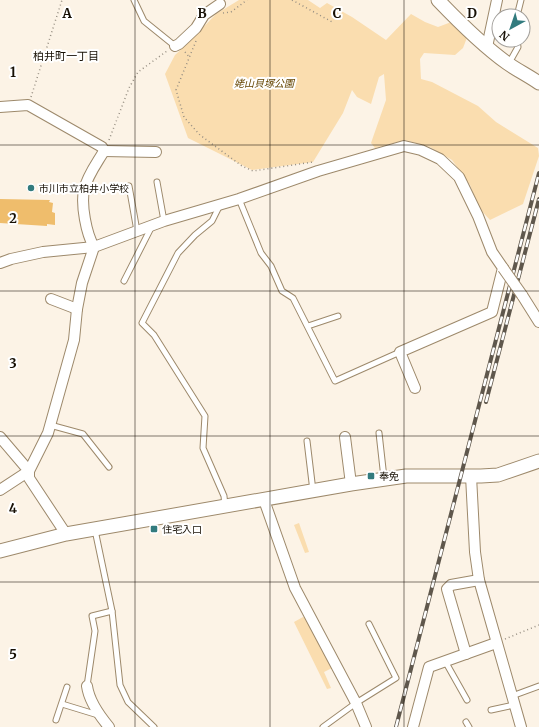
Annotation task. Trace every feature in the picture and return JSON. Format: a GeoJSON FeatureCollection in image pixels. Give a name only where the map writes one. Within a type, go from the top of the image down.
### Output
{"type":"FeatureCollection","features":[{"type":"Feature","properties":{"kind":"street"},"geometry":{"type":"LineString","coordinates":[[438,0],[468,32],[509,64],[539,83]]}},
{"type":"Feature","properties":{"kind":"street"},"geometry":{"type":"LineString","coordinates":[[487,47],[494,2]]}},
{"type":"Feature","properties":{"kind":"street"},"geometry":{"type":"LineString","coordinates":[[175,46],[196,28],[204,15],[222,8]]}},
{"type":"Feature","properties":{"kind":"street"},"geometry":{"type":"LineString","coordinates":[[0,107],[28,105],[102,146],[104,151]]}},
{"type":"Feature","properties":{"kind":"street"},"geometry":{"type":"LineString","coordinates":[[0,263],[42,252],[94,247],[153,224],[239,199],[318,171],[404,146],[421,150],[440,159],[459,177],[478,216],[492,252],[522,294],[539,322]]}},
{"type":"Feature","properties":{"kind":"street"},"geometry":{"type":"LineString","coordinates":[[104,151],[156,152]]}},
{"type":"Feature","properties":{"kind":"street"},"geometry":{"type":"LineString","coordinates":[[66,534],[29,478],[29,471],[48,433],[74,340],[82,283],[94,247],[89,238],[84,210],[84,190],[104,151]]}},
{"type":"Feature","properties":{"kind":"street"},"geometry":{"type":"LineString","coordinates":[[415,388],[400,352],[492,312],[503,268]]}},
{"type":"Feature","properties":{"kind":"street"},"geometry":{"type":"LineString","coordinates":[[51,299],[78,309]]}},
{"type":"Feature","properties":{"kind":"street"},"geometry":{"type":"LineString","coordinates":[[0,437],[29,471]]}},
{"type":"Feature","properties":{"kind":"street"},"geometry":{"type":"LineString","coordinates":[[345,437],[351,484]]}},
{"type":"Feature","properties":{"kind":"street"},"geometry":{"type":"LineString","coordinates":[[0,551],[66,534],[313,492],[351,484],[406,476],[498,475],[539,461]]}},
{"type":"Feature","properties":{"kind":"street"},"geometry":{"type":"LineString","coordinates":[[0,490],[29,471]]}},
{"type":"Feature","properties":{"kind":"street"},"geometry":{"type":"LineString","coordinates":[[471,476],[475,552],[479,580],[521,727]]}},
{"type":"Feature","properties":{"kind":"street"},"geometry":{"type":"LineString","coordinates":[[264,500],[296,588],[356,703],[366,727]]}},
{"type":"Feature","properties":{"kind":"street"},"geometry":{"type":"LineString","coordinates":[[466,654],[447,589],[451,585],[479,580]]}},
{"type":"Feature","properties":{"kind":"street"},"geometry":{"type":"LineString","coordinates":[[416,724],[429,667],[496,643]]}},
{"type":"Feature","properties":{"kind":"street"},"geometry":{"type":"LineString","coordinates":[[87,686],[88,693],[99,715],[109,727]]}},
{"type":"Feature","properties":{"kind":"lane"},"geometry":{"type":"LineString","coordinates":[[134,0],[144,21],[175,46]]}},
{"type":"Feature","properties":{"kind":"lane"},"geometry":{"type":"LineString","coordinates":[[509,64],[517,48]]}},
{"type":"Feature","properties":{"kind":"lane"},"geometry":{"type":"LineString","coordinates":[[157,182],[164,221]]}},
{"type":"Feature","properties":{"kind":"lane"},"geometry":{"type":"LineString","coordinates":[[129,186],[137,231]]}},
{"type":"Feature","properties":{"kind":"lane"},"geometry":{"type":"LineString","coordinates":[[239,199],[261,253],[271,266],[282,291],[293,298],[335,381],[400,352]]}},
{"type":"Feature","properties":{"kind":"lane"},"geometry":{"type":"LineString","coordinates":[[221,204],[212,221],[195,235],[178,253],[142,323],[154,335],[205,416],[203,448],[224,496],[225,507]]}},
{"type":"Feature","properties":{"kind":"lane"},"geometry":{"type":"LineString","coordinates":[[124,280],[153,224]]}},
{"type":"Feature","properties":{"kind":"lane"},"geometry":{"type":"LineString","coordinates":[[308,326],[338,316]]}},
{"type":"Feature","properties":{"kind":"lane"},"geometry":{"type":"LineString","coordinates":[[50,425],[83,434],[109,467]]}},
{"type":"Feature","properties":{"kind":"lane"},"geometry":{"type":"LineString","coordinates":[[379,433],[384,479]]}},
{"type":"Feature","properties":{"kind":"lane"},"geometry":{"type":"LineString","coordinates":[[306,441],[313,492]]}},
{"type":"Feature","properties":{"kind":"lane"},"geometry":{"type":"LineString","coordinates":[[94,529],[112,611],[120,685],[128,702],[154,727]]}},
{"type":"Feature","properties":{"kind":"lane"},"geometry":{"type":"LineString","coordinates":[[87,686],[95,631],[92,616],[112,611]]}},
{"type":"Feature","properties":{"kind":"lane"},"geometry":{"type":"LineString","coordinates":[[323,727],[356,703],[396,678],[369,624]]}},
{"type":"Feature","properties":{"kind":"lane"},"geometry":{"type":"LineString","coordinates":[[445,661],[467,700]]}},
{"type":"Feature","properties":{"kind":"lane"},"geometry":{"type":"LineString","coordinates":[[491,710],[539,686]]}},
{"type":"Feature","properties":{"kind":"lane"},"geometry":{"type":"LineString","coordinates":[[56,720],[67,687]]}},
{"type":"Feature","properties":{"kind":"lane"},"geometry":{"type":"LineString","coordinates":[[62,704],[99,715]]}},
{"type":"Feature","properties":{"kind":"lane"},"geometry":{"type":"LineString","coordinates":[[466,722],[469,727]]}},
{"type":"Feature","properties":{"kind":"path"},"geometry":{"type":"LineString","coordinates":[[28,105],[62,0]]}},
{"type":"Feature","properties":{"kind":"path"},"geometry":{"type":"LineString","coordinates":[[222,8],[231,12],[247,0]]}},
{"type":"Feature","properties":{"kind":"path"},"geometry":{"type":"LineString","coordinates":[[292,0],[334,22]]}},
{"type":"Feature","properties":{"kind":"path"},"geometry":{"type":"LineString","coordinates":[[198,35],[176,90],[184,117],[200,135],[242,166],[252,170],[313,162],[318,171]]}},
{"type":"Feature","properties":{"kind":"path"},"geometry":{"type":"LineString","coordinates":[[104,151],[129,88],[138,72],[162,53],[175,46]]}},
{"type":"Feature","properties":{"kind":"path"},"geometry":{"type":"LineString","coordinates":[[496,643],[539,625]]}},
{"type":"Feature","properties":{"kind":"green space","name":"姥山貝塚公園"},"geometry":{"type":"Polygon","coordinates":[[[239,0],[308,0],[320,8],[327,3],[352,17],[386,40],[411,14],[438,27],[454,21],[468,35],[463,48],[455,55],[424,53],[420,59],[421,79],[432,82],[478,106],[496,122],[538,148],[539,156],[523,204],[490,220],[479,208],[470,185],[452,160],[430,147],[405,140],[375,148],[371,143],[386,100],[384,74],[379,77],[371,104],[357,97],[352,90],[343,113],[313,162],[252,170],[188,138],[165,74],[175,55],[216,14],[239,0]]]}},
{"type":"Feature","properties":{"kind":"green space"},"geometry":{"type":"Polygon","coordinates":[[[299,523],[309,552],[305,553],[294,525],[299,523]]]}},
{"type":"Feature","properties":{"kind":"green space"},"geometry":{"type":"Polygon","coordinates":[[[303,617],[308,619],[332,668],[324,672],[331,688],[327,689],[294,622],[303,617]]]}},
{"type":"Feature","properties":{"kind":"building"},"geometry":{"type":"Polygon","coordinates":[[[0,199],[50,200],[49,202],[53,203],[52,212],[55,213],[55,225],[47,224],[47,226],[0,223],[0,199]]]}},
{"type":"Feature","properties":{"kind":"railway"},"geometry":{"type":"LineString","coordinates":[[396,727],[539,173]]}},
{"type":"Feature","properties":{"kind":"railway"},"geometry":{"type":"LineString","coordinates":[[486,402],[539,199]]}},
{"type":"Feature","properties":{"kind":"place","name":"市川市立柏井小学校"},"geometry":{"type":"Point","coordinates":[31,188]}},
{"type":"Feature","properties":{"kind":"place","name":"奉免"},"geometry":{"type":"Point","coordinates":[371,476]}},
{"type":"Feature","properties":{"kind":"place","name":"住宅入口"},"geometry":{"type":"Point","coordinates":[154,529]}},
{"type":"Feature","properties":{"kind":"district","name":"柏井町一丁目"},"geometry":{"type":"Point","coordinates":[66,56]}}]}
